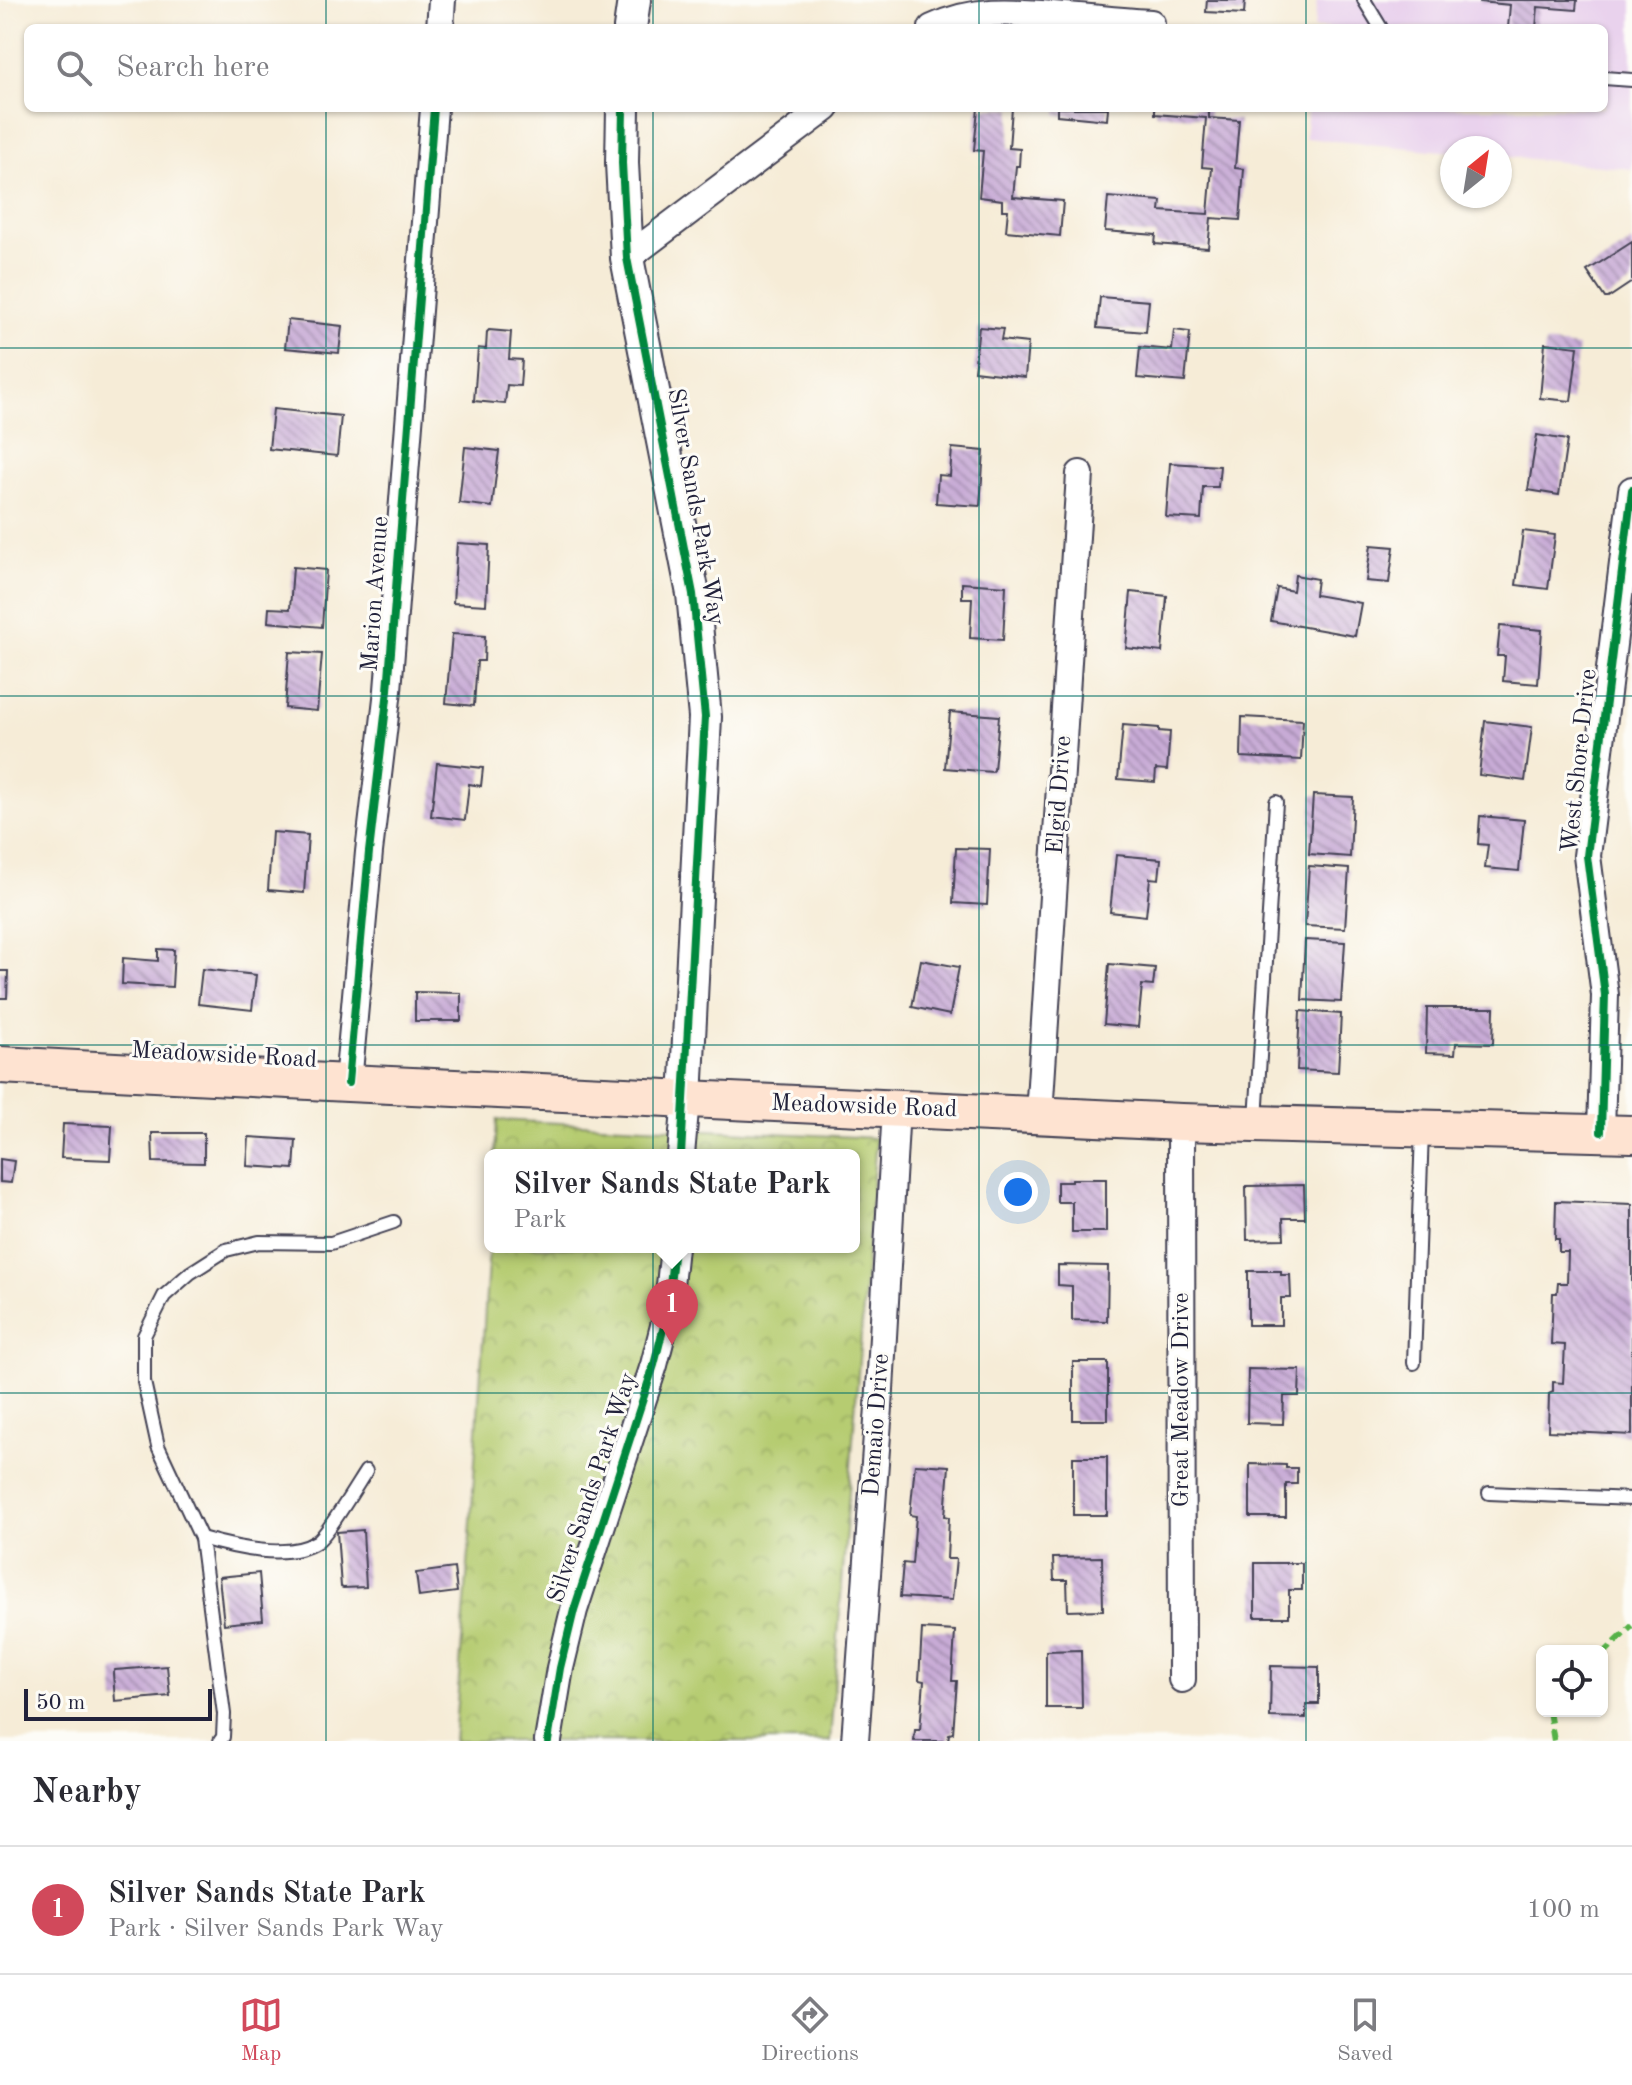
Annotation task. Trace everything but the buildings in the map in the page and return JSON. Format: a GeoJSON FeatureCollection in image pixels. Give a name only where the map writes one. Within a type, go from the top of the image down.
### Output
{"type":"FeatureCollection","features":[{"type":"Feature","properties":{"kind":"main road","name":"Meadowside Road"},"geometry":{"type":"LineString","coordinates":[[0,1065],[1181,1122],[1616,1133]]}},
{"type":"Feature","properties":{"kind":"street"},"geometry":{"type":"LineString","coordinates":[[440,24],[442,0]]}},
{"type":"Feature","properties":{"kind":"street"},"geometry":{"type":"LineString","coordinates":[[631,24],[634,0]]}},
{"type":"Feature","properties":{"kind":"street"},"geometry":{"type":"LineString","coordinates":[[943,24],[966,16],[1008,11],[1151,23]]}},
{"type":"Feature","properties":{"kind":"street","name":"Marion Avenue"},"geometry":{"type":"LineString","coordinates":[[348,1083],[369,852],[388,690],[434,112]]}},
{"type":"Feature","properties":{"kind":"street","name":"Silver Sands Park Way"},"geometry":{"type":"LineString","coordinates":[[623,112],[627,258],[693,594],[705,717],[682,1149]]}},
{"type":"Feature","properties":{"kind":"street"},"geometry":{"type":"LineString","coordinates":[[627,258],[821,112]]}},
{"type":"Feature","properties":{"kind":"street","name":"Elgid Drive"},"geometry":{"type":"LineString","coordinates":[[1039,1115],[1080,474]]}},
{"type":"Feature","properties":{"kind":"street","name":"West Shore Drive"},"geometry":{"type":"LineString","coordinates":[[1616,1133],[1605,995],[1587,856],[1632,490]]}},
{"type":"Feature","properties":{"kind":"street","name":"Demaio Drive"},"geometry":{"type":"LineString","coordinates":[[855,1741],[896,1108]]}},
{"type":"Feature","properties":{"kind":"street","name":"Great Meadow Drive"},"geometry":{"type":"LineString","coordinates":[[1181,1122],[1182,1679]]}},
{"type":"Feature","properties":{"kind":"street","name":"Silver Sands Park Way"},"geometry":{"type":"LineString","coordinates":[[548,1741],[560,1668],[574,1610],[654,1365],[667,1314],[673,1253]]}},
{"type":"Feature","properties":{"kind":"lane"},"geometry":{"type":"LineString","coordinates":[[1364,0],[1379,24]]}},
{"type":"Feature","properties":{"kind":"lane"},"geometry":{"type":"LineString","coordinates":[[1608,78],[1632,80]]}},
{"type":"Feature","properties":{"kind":"lane"},"geometry":{"type":"LineString","coordinates":[[1256,1124],[1276,802]]}},
{"type":"Feature","properties":{"kind":"lane"},"geometry":{"type":"LineString","coordinates":[[1414,1363],[1422,1128]]}},
{"type":"Feature","properties":{"kind":"lane"},"geometry":{"type":"LineString","coordinates":[[220,1741],[224,1714],[201,1538],[158,1446],[144,1382],[144,1336],[164,1296],[190,1273],[226,1250],[259,1242],[331,1243],[394,1222]]}},
{"type":"Feature","properties":{"kind":"lane"},"geometry":{"type":"LineString","coordinates":[[201,1538],[231,1547],[287,1552],[318,1542],[366,1471]]}},
{"type":"Feature","properties":{"kind":"lane"},"geometry":{"type":"LineString","coordinates":[[1489,1493],[1632,1499]]}},
{"type":"Feature","properties":{"kind":"shaded area"},"geometry":{"type":"Polygon","coordinates":[[[1317,0],[1632,0],[1632,169],[1512,157],[1512,136],[1440,136],[1440,151],[1305,138],[1308,112],[1608,112],[1608,24],[1314,24],[1317,0]]]}},
{"type":"Feature","properties":{"kind":"green space"},"geometry":{"type":"Polygon","coordinates":[[[497,1120],[876,1138],[830,1741],[454,1741],[489,1253],[860,1253],[860,1149],[495,1149],[497,1120]]]}},
{"type":"Feature","properties":{"kind":"marked path"},"geometry":{"type":"LineString","coordinates":[[1608,1649],[1632,1626]]}},
{"type":"Feature","properties":{"kind":"marked path"},"geometry":{"type":"LineString","coordinates":[[1550,1717],[1554,1741]]}},
{"type":"Feature","properties":{"kind":"cycle path"},"geometry":{"type":"LineString","coordinates":[[348,1083],[369,852],[388,690],[434,112]]}},
{"type":"Feature","properties":{"kind":"cycle path"},"geometry":{"type":"LineString","coordinates":[[623,112],[627,258],[693,594],[705,717],[681,1149]]}},
{"type":"Feature","properties":{"kind":"cycle path"},"geometry":{"type":"LineString","coordinates":[[1601,1132],[1605,995],[1587,856],[1632,490]]}},
{"type":"Feature","properties":{"kind":"cycle path"},"geometry":{"type":"LineString","coordinates":[[548,1741],[560,1668],[574,1610],[654,1365],[667,1314],[673,1253]]}},
{"type":"Feature","properties":{"kind":"place","name":"Silver Sands State Park"},"geometry":{"type":"Point","coordinates":[672,1345]}}]}
